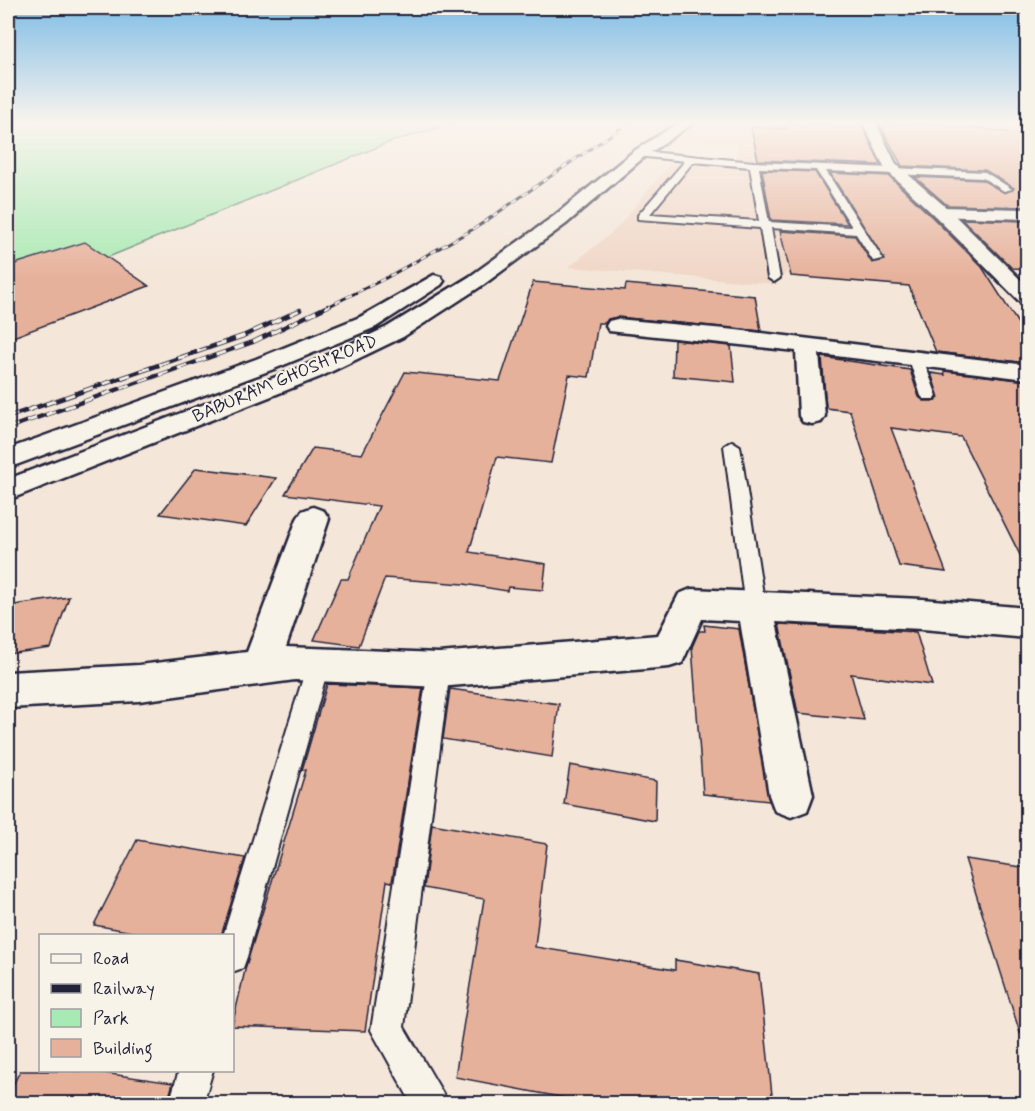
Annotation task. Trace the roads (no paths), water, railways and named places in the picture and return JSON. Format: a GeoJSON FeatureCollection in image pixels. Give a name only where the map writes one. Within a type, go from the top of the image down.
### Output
{"type":"FeatureCollection","features":[{"type":"Feature","properties":{"kind":"main road","name":"BABURAM GHOSH ROAD"},"geometry":{"type":"LineString","coordinates":[[8,459],[265,364],[368,322],[522,228],[589,175]]}},
{"type":"Feature","properties":{"kind":"main road","name":"BABURAM GHOSH ROAD"},"geometry":{"type":"LineString","coordinates":[[8,490],[311,372],[395,332],[476,281],[560,220],[614,175]]}},
{"type":"Feature","properties":{"kind":"main road"},"geometry":{"type":"LineString","coordinates":[[900,175],[1026,296]]}},
{"type":"Feature","properties":{"kind":"main road"},"geometry":{"type":"LineString","coordinates":[[941,212],[1028,214]]}},
{"type":"Feature","properties":{"kind":"main road"},"geometry":{"type":"LineString","coordinates":[[617,326],[1028,372]]}},
{"type":"Feature","properties":{"kind":"main road"},"geometry":{"type":"LineString","coordinates":[[807,346],[812,416]]}},
{"type":"Feature","properties":{"kind":"main road"},"geometry":{"type":"LineString","coordinates":[[260,668],[313,519]]}},
{"type":"Feature","properties":{"kind":"main road"},"geometry":{"type":"LineString","coordinates":[[8,690],[139,683],[295,663],[439,670],[669,651],[691,604],[922,614],[1028,623]]}},
{"type":"Feature","properties":{"kind":"main road"},"geometry":{"type":"LineString","coordinates":[[755,607],[791,795]]}},
{"type":"Feature","properties":{"kind":"lane"},"geometry":{"type":"LineString","coordinates":[[677,175],[642,217],[859,231]]}},
{"type":"Feature","properties":{"kind":"lane"},"geometry":{"type":"LineString","coordinates":[[756,175],[774,278]]}},
{"type":"Feature","properties":{"kind":"lane"},"geometry":{"type":"LineString","coordinates":[[824,175],[877,259]]}},
{"type":"Feature","properties":{"kind":"lane"},"geometry":{"type":"LineString","coordinates":[[981,175],[985,175],[1007,189]]}},
{"type":"Feature","properties":{"kind":"lane"},"geometry":{"type":"LineString","coordinates":[[916,359],[929,396]]}},
{"type":"Feature","properties":{"kind":"lane"},"geometry":{"type":"LineString","coordinates":[[732,446],[755,607]]}},
{"type":"Feature","properties":{"kind":"lane"},"geometry":{"type":"LineString","coordinates":[[234,950],[318,665]]}},
{"type":"Feature","properties":{"kind":"lane"},"geometry":{"type":"LineString","coordinates":[[432,1104],[387,1030],[439,670]]}},
{"type":"Feature","properties":{"kind":"lane"},"geometry":{"type":"LineString","coordinates":[[186,1104],[196,1072]]}},
{"type":"Feature","properties":{"kind":"railway"},"geometry":{"type":"LineString","coordinates":[[325,308],[384,279],[477,227],[553,175]]}},
{"type":"Feature","properties":{"kind":"railway"},"geometry":{"type":"LineString","coordinates":[[8,428],[253,342],[328,306]]}},
{"type":"Feature","properties":{"kind":"railway"},"geometry":{"type":"LineString","coordinates":[[8,417],[243,336],[300,310]]}}]}
